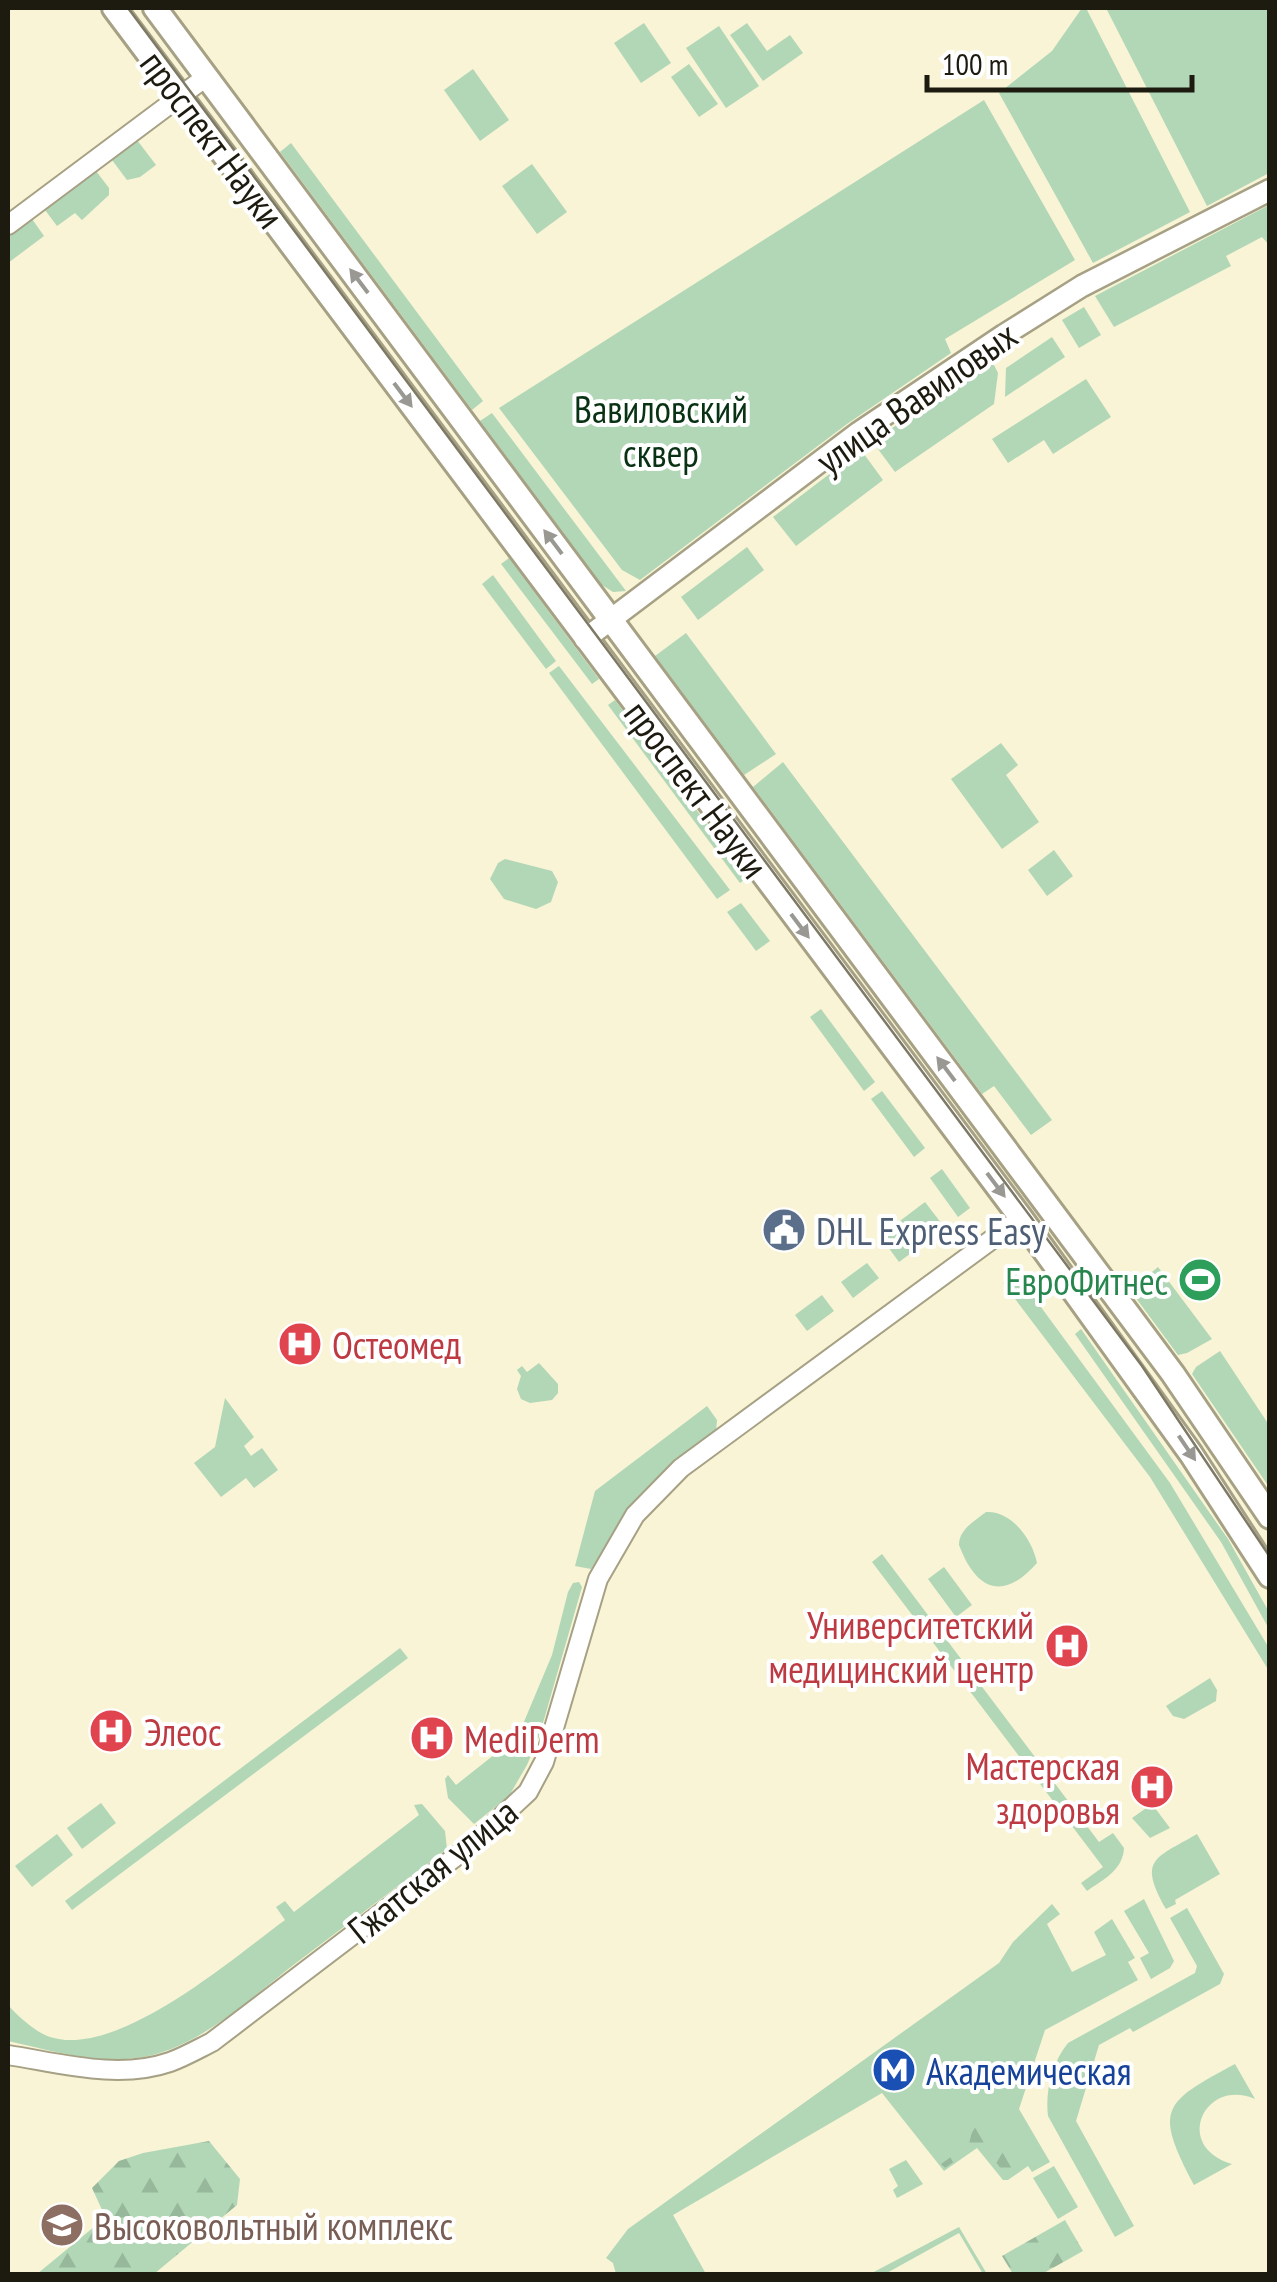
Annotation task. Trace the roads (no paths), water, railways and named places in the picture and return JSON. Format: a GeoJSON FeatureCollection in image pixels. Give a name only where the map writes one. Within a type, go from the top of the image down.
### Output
{"type":"FeatureCollection","features":[{"type":"Feature","properties":{"kind":"main road","name":"проспект Науки"},"geometry":{"type":"LineString","coordinates":[[114,8],[1021,1218],[1180,1438],[1270,1576]]}},
{"type":"Feature","properties":{"kind":"main road","name":"проспект Науки"},"geometry":{"type":"LineString","coordinates":[[154,8],[1173,1374],[1270,1517]]}},
{"type":"Feature","properties":{"kind":"street"},"geometry":{"type":"LineString","coordinates":[[8,225],[206,77]]}},
{"type":"Feature","properties":{"kind":"street","name":"улица Вавиловых"},"geometry":{"type":"LineString","coordinates":[[585,639],[858,433],[1011,331],[1082,286],[1270,190]]}},
{"type":"Feature","properties":{"kind":"street","name":"Гжатская улица"},"geometry":{"type":"LineString","coordinates":[[8,2055],[104,2070],[136,2070],[170,2062],[212,2042],[471,1845],[515,1807],[544,1762],[598,1579],[643,1505],[681,1468],[1021,1218]]}},
{"type":"Feature","properties":{"kind":"tram line"},"geometry":{"type":"LineString","coordinates":[[128,8],[1142,1366],[1270,1557]]}},
{"type":"Feature","properties":{"kind":"place","name":"DHL Express Easy"},"geometry":{"type":"Point","coordinates":[784,1230]}},
{"type":"Feature","properties":{"kind":"place","name":"ЕвроФитнес"},"geometry":{"type":"Point","coordinates":[1200,1280]}},
{"type":"Feature","properties":{"kind":"place","name":"Остеомед"},"geometry":{"type":"Point","coordinates":[300,1344]}},
{"type":"Feature","properties":{"kind":"place","name":"Университетский медицинский центр"},"geometry":{"type":"Point","coordinates":[1067,1646]}},
{"type":"Feature","properties":{"kind":"place","name":"Элеос"},"geometry":{"type":"Point","coordinates":[111,1731]}},
{"type":"Feature","properties":{"kind":"place","name":"MediDerm"},"geometry":{"type":"Point","coordinates":[432,1738]}},
{"type":"Feature","properties":{"kind":"place","name":"Мастерская здоровья"},"geometry":{"type":"Point","coordinates":[1152,1787]}},
{"type":"Feature","properties":{"kind":"place","name":"Академическая"},"geometry":{"type":"Point","coordinates":[894,2070]}},
{"type":"Feature","properties":{"kind":"place","name":"Высоковольтный комплекc"},"geometry":{"type":"Point","coordinates":[62,2225]}},
{"type":"Feature","properties":{"kind":"park label","name":"Вавиловский сквер"},"geometry":{"type":"Point","coordinates":[661,430]}}]}
